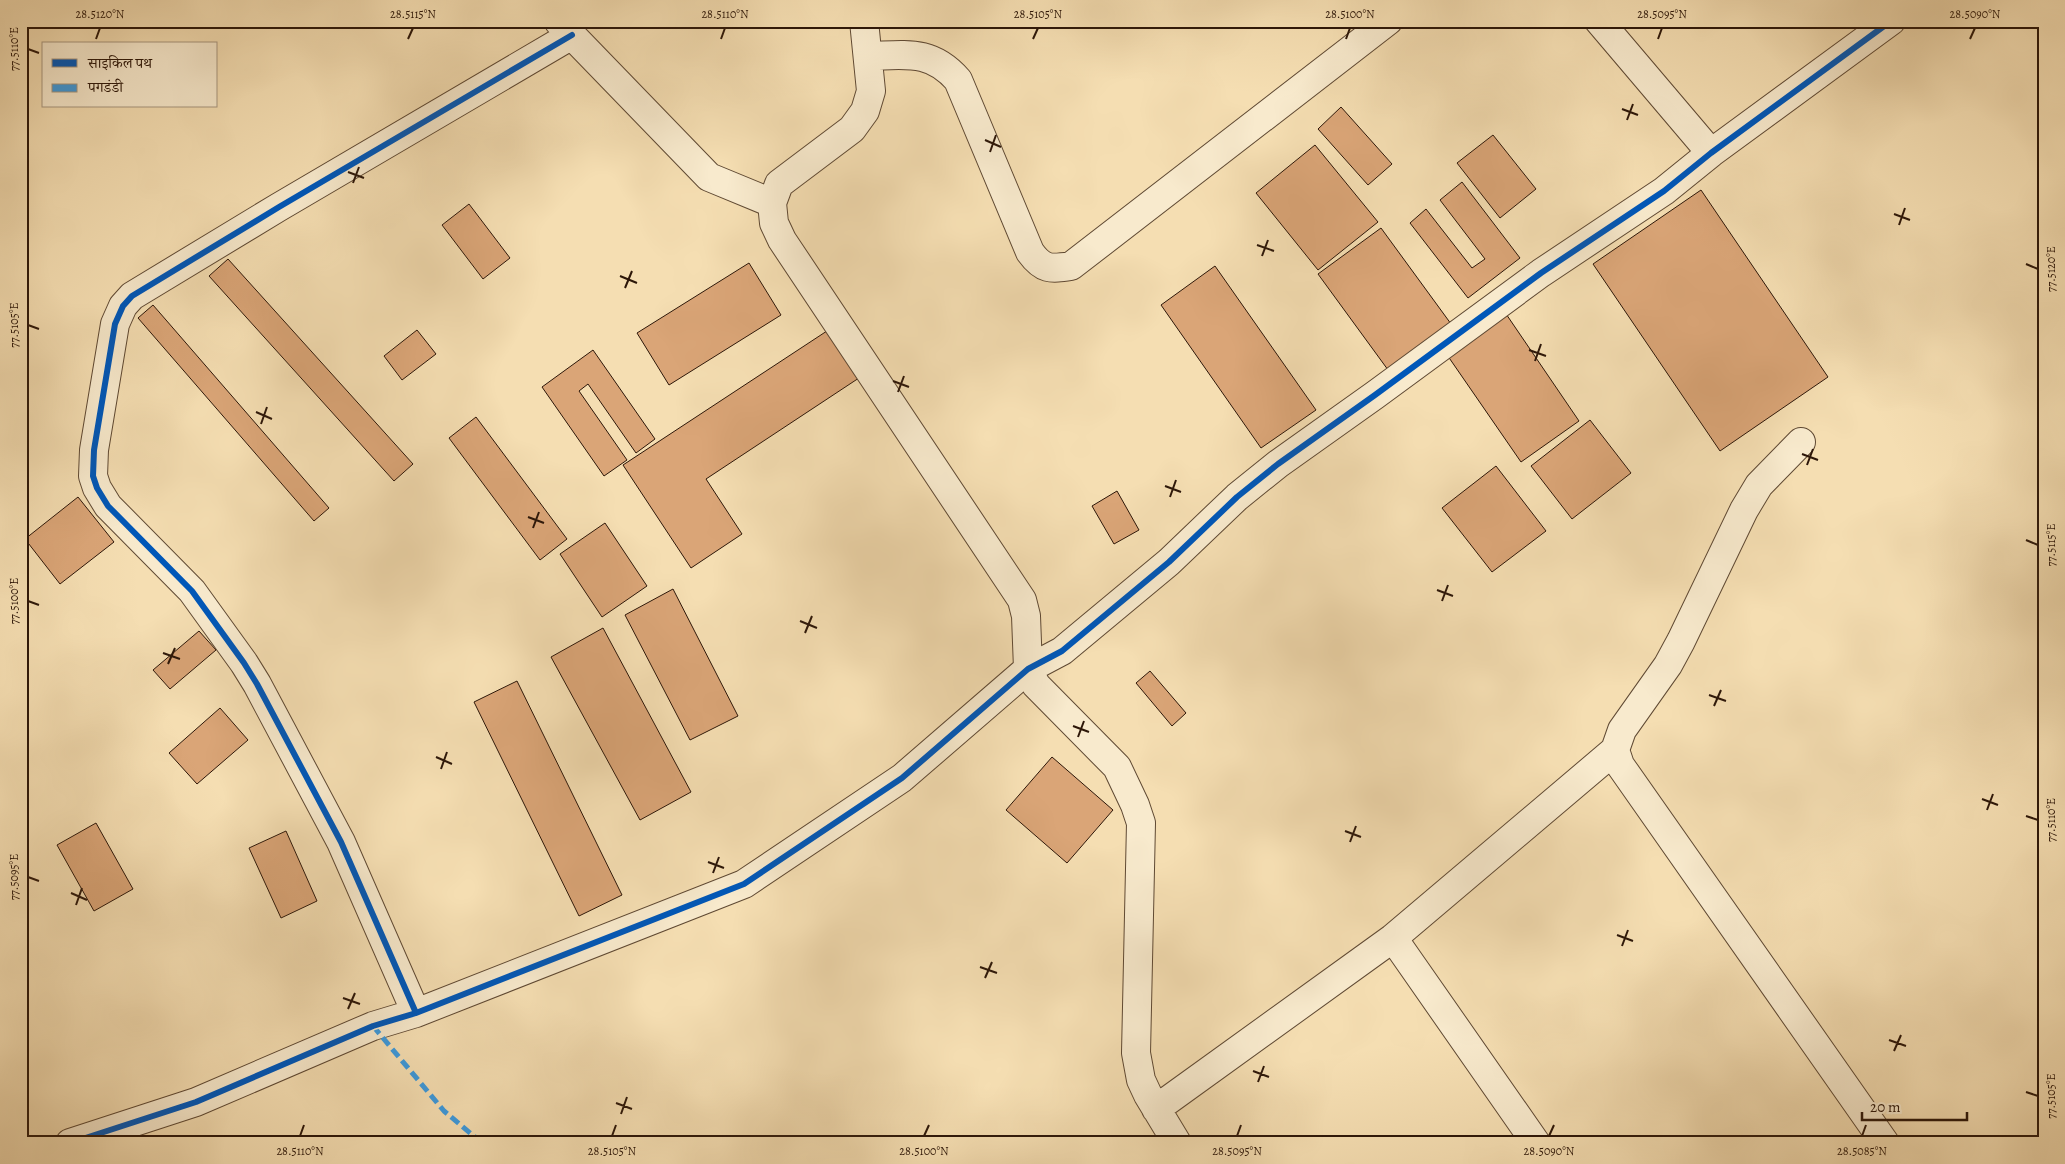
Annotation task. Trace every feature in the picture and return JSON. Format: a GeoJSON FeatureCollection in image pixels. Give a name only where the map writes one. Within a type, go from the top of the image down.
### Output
{"type":"FeatureCollection","features":[{"type":"Feature","properties":{"kind":"street"},"geometry":{"type":"LineString","coordinates":[[864,21],[872,91],[865,110],[852,129],[780,184],[772,203],[774,223],[782,240],[1022,600],[1026,616],[1028,669],[1042,692],[1117,768],[1135,805],[1141,823],[1136,1053],[1141,1080],[1177,1143]]}},
{"type":"Feature","properties":{"kind":"street"},"geometry":{"type":"LineString","coordinates":[[869,56],[914,55],[933,59],[948,68],[958,80],[1030,252],[1039,264],[1052,269],[1071,266],[1388,21]]}},
{"type":"Feature","properties":{"kind":"street"},"geometry":{"type":"LineString","coordinates":[[70,1143],[196,1102],[373,1026],[416,1013],[744,884],[902,778],[1028,669],[1062,651],[1169,562],[1237,497],[1278,464],[1541,273],[1664,191],[1711,153],[1891,21]]}},
{"type":"Feature","properties":{"kind":"street"},"geometry":{"type":"LineString","coordinates":[[1611,25],[1711,153]]}},
{"type":"Feature","properties":{"kind":"street"},"geometry":{"type":"LineString","coordinates":[[416,1013],[341,842],[257,684],[192,591],[108,506],[97,488],[93,476],[94,450],[115,324],[123,306],[132,296],[288,202],[565,28],[708,177],[772,203]]}},
{"type":"Feature","properties":{"kind":"street"},"geometry":{"type":"LineString","coordinates":[[1156,1109],[1393,938],[1614,750],[1622,730],[1668,665],[1744,510],[1759,485],[1801,442]]}},
{"type":"Feature","properties":{"kind":"street"},"geometry":{"type":"LineString","coordinates":[[1614,750],[1620,765],[1885,1143]]}},
{"type":"Feature","properties":{"kind":"street"},"geometry":{"type":"LineString","coordinates":[[1393,938],[1536,1143]]}},
{"type":"Feature","properties":{"kind":"building"},"geometry":{"type":"Polygon","coordinates":[[[1341,107],[1392,164],[1368,185],[1318,129],[1341,107]]]}},
{"type":"Feature","properties":{"kind":"building"},"geometry":{"type":"Polygon","coordinates":[[[1493,135],[1536,189],[1500,218],[1457,163],[1493,135]]]}},
{"type":"Feature","properties":{"kind":"building"},"geometry":{"type":"Polygon","coordinates":[[[1315,145],[1378,222],[1318,270],[1256,193],[1315,145]]]}},
{"type":"Feature","properties":{"kind":"building"},"geometry":{"type":"Polygon","coordinates":[[[1462,182],[1520,258],[1468,298],[1410,223],[1426,209],[1472,268],[1485,259],[1440,200],[1462,182]]]}},
{"type":"Feature","properties":{"kind":"building"},"geometry":{"type":"Polygon","coordinates":[[[1701,190],[1828,377],[1720,451],[1593,264],[1701,190]]]}},
{"type":"Feature","properties":{"kind":"building"},"geometry":{"type":"Polygon","coordinates":[[[469,204],[510,258],[483,279],[442,225],[469,204]]]}},
{"type":"Feature","properties":{"kind":"building"},"geometry":{"type":"Polygon","coordinates":[[[1381,228],[1454,328],[1391,374],[1318,274],[1381,228]]]}},
{"type":"Feature","properties":{"kind":"building"},"geometry":{"type":"Polygon","coordinates":[[[228,259],[413,464],[394,481],[209,276],[228,259]]]}},
{"type":"Feature","properties":{"kind":"building"},"geometry":{"type":"Polygon","coordinates":[[[749,263],[781,315],[669,385],[637,333],[749,263]]]}},
{"type":"Feature","properties":{"kind":"building"},"geometry":{"type":"Polygon","coordinates":[[[1215,266],[1316,410],[1261,448],[1161,305],[1215,266]]]}},
{"type":"Feature","properties":{"kind":"building"},"geometry":{"type":"Polygon","coordinates":[[[153,305],[329,508],[314,521],[138,318],[153,305]]]}},
{"type":"Feature","properties":{"kind":"building"},"geometry":{"type":"Polygon","coordinates":[[[1502,308],[1579,421],[1521,462],[1443,349],[1502,308]]]}},
{"type":"Feature","properties":{"kind":"building"},"geometry":{"type":"Polygon","coordinates":[[[833,327],[865,374],[706,479],[742,534],[691,568],[623,465],[833,327]]]}},
{"type":"Feature","properties":{"kind":"building"},"geometry":{"type":"Polygon","coordinates":[[[417,330],[436,354],[402,380],[384,356],[417,330]]]}},
{"type":"Feature","properties":{"kind":"building"},"geometry":{"type":"Polygon","coordinates":[[[593,350],[655,439],[636,453],[588,384],[579,391],[627,460],[604,476],[542,387],[593,350]]]}},
{"type":"Feature","properties":{"kind":"building"},"geometry":{"type":"Polygon","coordinates":[[[476,417],[567,539],[540,560],[449,438],[476,417]]]}},
{"type":"Feature","properties":{"kind":"building"},"geometry":{"type":"Polygon","coordinates":[[[1590,420],[1631,473],[1572,519],[1531,466],[1590,420]]]}},
{"type":"Feature","properties":{"kind":"building"},"geometry":{"type":"Polygon","coordinates":[[[1496,466],[1546,531],[1492,572],[1442,508],[1496,466]]]}},
{"type":"Feature","properties":{"kind":"building"},"geometry":{"type":"Polygon","coordinates":[[[1117,491],[1139,530],[1114,544],[1092,506],[1117,491]]]}},
{"type":"Feature","properties":{"kind":"building"},"geometry":{"type":"Polygon","coordinates":[[[78,497],[114,542],[60,584],[25,539],[78,497]]]}},
{"type":"Feature","properties":{"kind":"building"},"geometry":{"type":"Polygon","coordinates":[[[605,523],[647,586],[602,617],[560,554],[605,523]]]}},
{"type":"Feature","properties":{"kind":"building"},"geometry":{"type":"Polygon","coordinates":[[[673,589],[738,716],[690,740],[625,615],[673,589]]]}},
{"type":"Feature","properties":{"kind":"building"},"geometry":{"type":"Polygon","coordinates":[[[603,628],[691,792],[640,820],[551,657],[603,628]]]}},
{"type":"Feature","properties":{"kind":"building"},"geometry":{"type":"Polygon","coordinates":[[[199,631],[216,650],[170,689],[153,670],[199,631]]]}},
{"type":"Feature","properties":{"kind":"building"},"geometry":{"type":"Polygon","coordinates":[[[1150,671],[1186,713],[1172,726],[1136,683],[1150,671]]]}},
{"type":"Feature","properties":{"kind":"building"},"geometry":{"type":"Polygon","coordinates":[[[517,681],[622,895],[579,916],[474,702],[517,681]]]}},
{"type":"Feature","properties":{"kind":"building"},"geometry":{"type":"Polygon","coordinates":[[[220,708],[248,740],[197,784],[169,753],[220,708]]]}},
{"type":"Feature","properties":{"kind":"building"},"geometry":{"type":"Polygon","coordinates":[[[1052,757],[1113,810],[1067,863],[1006,810],[1052,757]]]}},
{"type":"Feature","properties":{"kind":"building"},"geometry":{"type":"Polygon","coordinates":[[[96,823],[133,889],[94,911],[57,845],[96,823]]]}},
{"type":"Feature","properties":{"kind":"building"},"geometry":{"type":"Polygon","coordinates":[[[286,831],[317,901],[281,918],[249,848],[286,831]]]}},
{"type":"Feature","properties":{"kind":"marked path"},"geometry":{"type":"LineString","coordinates":[[373,1026],[444,1111],[482,1143]]}},
{"type":"Feature","properties":{"kind":"cycle path"},"geometry":{"type":"LineString","coordinates":[[70,1143],[196,1102],[373,1026],[416,1013],[744,884],[902,778],[1028,669],[1062,651],[1169,562],[1237,497],[1278,464],[1541,273],[1664,191],[1711,153],[1891,21]]}},
{"type":"Feature","properties":{"kind":"cycle path"},"geometry":{"type":"LineString","coordinates":[[416,1013],[341,842],[257,684],[192,591],[108,506],[97,488],[93,476],[94,450],[115,324],[123,306],[132,296],[279,207],[572,35]]}}]}
